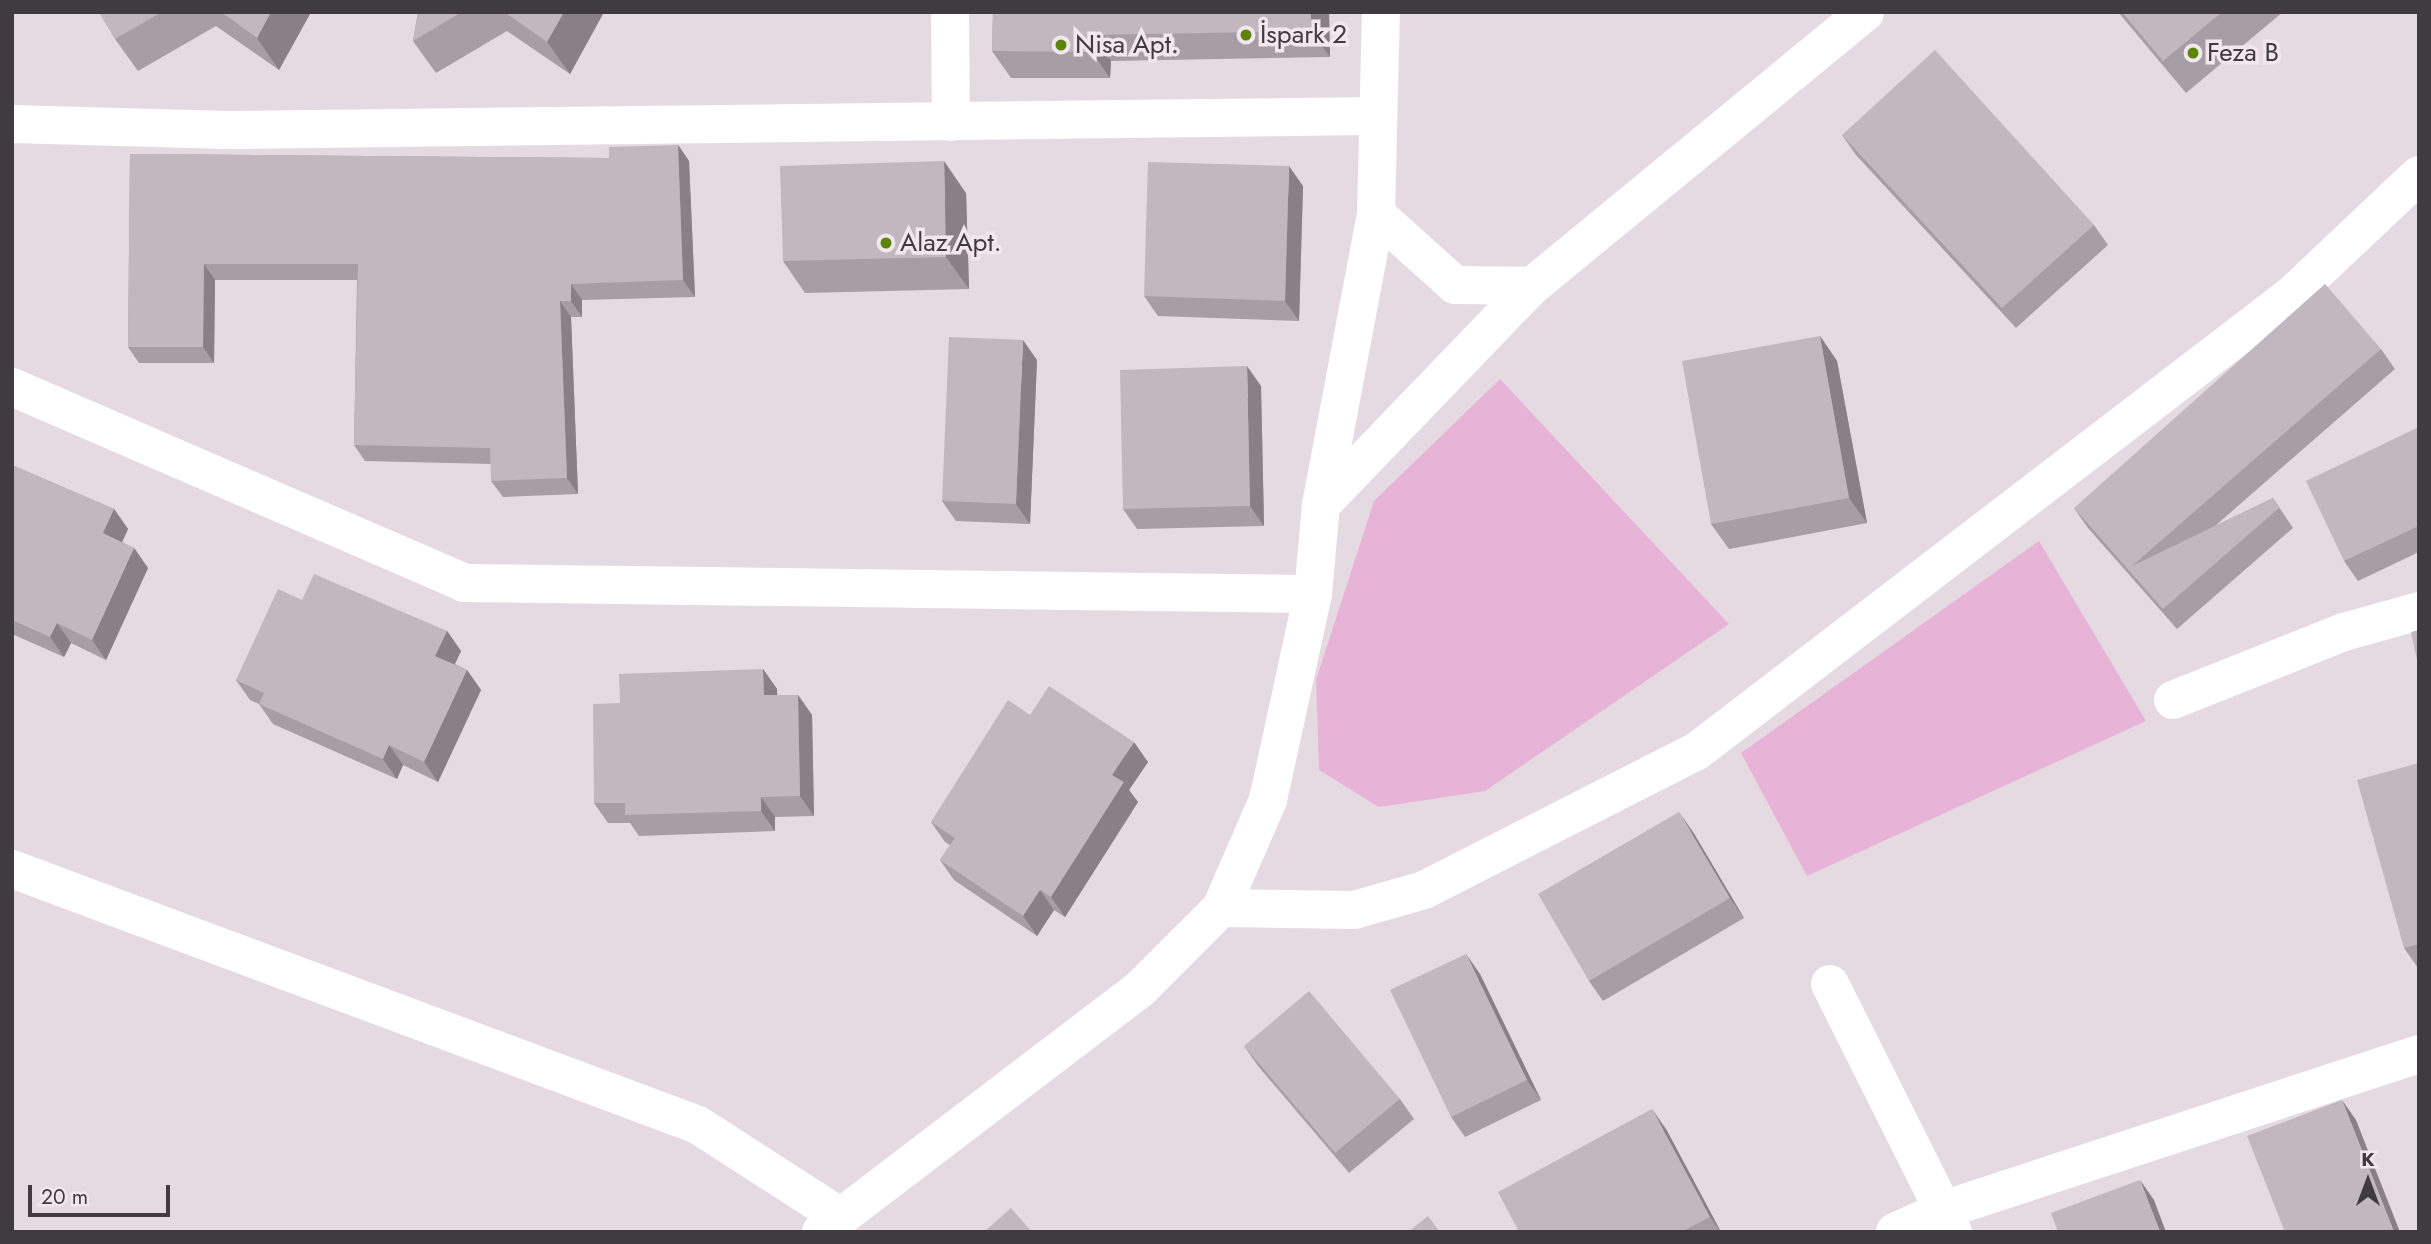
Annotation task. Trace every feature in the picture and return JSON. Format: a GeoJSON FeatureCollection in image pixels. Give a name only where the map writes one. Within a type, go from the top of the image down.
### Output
{"type":"FeatureCollection","features":[{"type":"Feature","properties":{"kind":"street"},"geometry":{"type":"LineString","coordinates":[[950,12],[951,122]]}},
{"type":"Feature","properties":{"kind":"street"},"geometry":{"type":"LineString","coordinates":[[12,869],[698,1125],[830,1224],[1140,989],[1221,908],[1268,800],[1314,594],[1321,505],[1376,214],[1381,12]]}},
{"type":"Feature","properties":{"kind":"street"},"geometry":{"type":"LineString","coordinates":[[1321,505],[1532,286],[1865,12]]}},
{"type":"Feature","properties":{"kind":"street"},"geometry":{"type":"LineString","coordinates":[[12,124],[228,130],[1377,116]]}},
{"type":"Feature","properties":{"kind":"street"},"geometry":{"type":"LineString","coordinates":[[1221,908],[1354,910],[1424,890],[1697,751],[2293,294],[2419,175]]}},
{"type":"Feature","properties":{"kind":"street"},"geometry":{"type":"LineString","coordinates":[[1376,214],[1455,285],[1532,286]]}},
{"type":"Feature","properties":{"kind":"street"},"geometry":{"type":"LineString","coordinates":[[12,387],[464,583],[1314,594]]}},
{"type":"Feature","properties":{"kind":"street"},"geometry":{"type":"LineString","coordinates":[[2172,700],[2344,632],[2419,611]]}},
{"type":"Feature","properties":{"kind":"street"},"geometry":{"type":"LineString","coordinates":[[1829,984],[1948,1221]]}},
{"type":"Feature","properties":{"kind":"street"},"geometry":{"type":"LineString","coordinates":[[1895,1232],[1948,1221],[2419,1054]]}},
{"type":"Feature","properties":{"kind":"shaded area"},"geometry":{"type":"Polygon","coordinates":[[[1500,379],[1729,624],[1485,791],[1379,807],[1319,770],[1316,680],[1374,501],[1500,379]]]}},
{"type":"Feature","properties":{"kind":"shaded area"},"geometry":{"type":"Polygon","coordinates":[[[2039,541],[2146,721],[1807,876],[1741,753],[2039,541]]]}},
{"type":"Feature","properties":{"kind":"building"},"geometry":{"type":"Polygon","coordinates":[[[99,12],[162,12],[115,39],[99,12]]]}},
{"type":"Feature","properties":{"kind":"building"},"geometry":{"type":"Polygon","coordinates":[[[221,12],[271,12],[257,38],[221,12]]]}},
{"type":"Feature","properties":{"kind":"building"},"geometry":{"type":"Polygon","coordinates":[[[418,12],[462,12],[413,41],[418,12]]]}},
{"type":"Feature","properties":{"kind":"building"},"geometry":{"type":"Polygon","coordinates":[[[504,12],[564,12],[547,42],[504,12]]]}},
{"type":"Feature","properties":{"kind":"building"},"geometry":{"type":"Polygon","coordinates":[[[993,12],[1311,12],[1311,31],[1092,35],[1092,52],[992,51],[993,12]]]}},
{"type":"Feature","properties":{"kind":"building"},"geometry":{"type":"Polygon","coordinates":[[[2122,12],[2222,12],[2163,61],[2122,12]]]}},
{"type":"Feature","properties":{"kind":"building"},"geometry":{"type":"Polygon","coordinates":[[[1935,50],[2094,225],[2002,308],[1842,135],[1935,50]]]}},
{"type":"Feature","properties":{"kind":"building"},"geometry":{"type":"Polygon","coordinates":[[[678,145],[683,280],[571,284],[571,301],[560,301],[567,478],[491,481],[490,448],[354,445],[358,264],[204,264],[203,347],[128,347],[130,154],[609,158],[609,147],[678,145]]]}},
{"type":"Feature","properties":{"kind":"building"},"geometry":{"type":"Polygon","coordinates":[[[944,161],[946,257],[783,261],[780,166],[944,161]]]}},
{"type":"Feature","properties":{"kind":"building"},"geometry":{"type":"Polygon","coordinates":[[[1148,162],[1289,166],[1285,301],[1144,296],[1148,162]]]}},
{"type":"Feature","properties":{"kind":"building"},"geometry":{"type":"Polygon","coordinates":[[[2325,284],[2381,349],[2132,566],[2273,498],[2279,508],[2163,609],[2074,508],[2325,284]]]}},
{"type":"Feature","properties":{"kind":"building"},"geometry":{"type":"Polygon","coordinates":[[[1820,336],[1849,498],[1711,524],[1682,361],[1820,336]]]}},
{"type":"Feature","properties":{"kind":"building"},"geometry":{"type":"Polygon","coordinates":[[[949,337],[1023,340],[1016,504],[942,501],[949,337]]]}},
{"type":"Feature","properties":{"kind":"building"},"geometry":{"type":"Polygon","coordinates":[[[1247,366],[1250,506],[1123,509],[1120,370],[1247,366]]]}},
{"type":"Feature","properties":{"kind":"building"},"geometry":{"type":"Polygon","coordinates":[[[2419,427],[2419,526],[2344,561],[2306,481],[2419,427]]]}},
{"type":"Feature","properties":{"kind":"building"},"geometry":{"type":"Polygon","coordinates":[[[12,465],[114,509],[103,533],[134,548],[92,640],[57,623],[50,637],[12,620],[12,465]]]}},
{"type":"Feature","properties":{"kind":"building"},"geometry":{"type":"Polygon","coordinates":[[[314,574],[447,631],[435,656],[467,670],[424,762],[389,745],[383,759],[259,704],[264,693],[236,680],[278,589],[302,600],[314,574]]]}},
{"type":"Feature","properties":{"kind":"building"},"geometry":{"type":"Polygon","coordinates":[[[2419,630],[2419,670],[2411,632],[2419,630]]]}},
{"type":"Feature","properties":{"kind":"building"},"geometry":{"type":"Polygon","coordinates":[[[763,669],[764,695],[798,695],[800,796],[761,797],[761,811],[625,815],[625,803],[594,803],[593,704],[620,703],[619,674],[763,669]]]}},
{"type":"Feature","properties":{"kind":"building"},"geometry":{"type":"Polygon","coordinates":[[[1049,686],[1134,742],[1112,775],[1124,782],[1051,897],[1040,890],[1023,916],[940,860],[955,838],[931,822],[1008,700],[1030,715],[1049,686]]]}},
{"type":"Feature","properties":{"kind":"building"},"geometry":{"type":"Polygon","coordinates":[[[2419,763],[2419,944],[2404,948],[2357,780],[2419,763]]]}},
{"type":"Feature","properties":{"kind":"building"},"geometry":{"type":"Polygon","coordinates":[[[1679,812],[1730,898],[1589,981],[1538,894],[1679,812]]]}},
{"type":"Feature","properties":{"kind":"building"},"geometry":{"type":"Polygon","coordinates":[[[1466,954],[1527,1080],[1451,1117],[1390,990],[1466,954]]]}},
{"type":"Feature","properties":{"kind":"building"},"geometry":{"type":"Polygon","coordinates":[[[1309,991],[1400,1099],[1335,1153],[1244,1046],[1309,991]]]}},
{"type":"Feature","properties":{"kind":"building"},"geometry":{"type":"Polygon","coordinates":[[[2342,1100],[2394,1232],[2285,1232],[2247,1136],[2342,1100]]]}},
{"type":"Feature","properties":{"kind":"building"},"geometry":{"type":"Polygon","coordinates":[[[1652,1109],[1710,1217],[1681,1232],[1519,1232],[1498,1192],[1652,1109]]]}},
{"type":"Feature","properties":{"kind":"building"},"geometry":{"type":"Polygon","coordinates":[[[2140,1180],[2160,1232],[2058,1232],[2051,1213],[2140,1180]]]}},
{"type":"Feature","properties":{"kind":"building"},"geometry":{"type":"Polygon","coordinates":[[[1011,1208],[1032,1232],[984,1232],[1011,1208]]]}},
{"type":"Feature","properties":{"kind":"building"},"geometry":{"type":"Polygon","coordinates":[[[1428,1216],[1440,1232],[1408,1232],[1428,1216]]]}},
{"type":"Feature","properties":{"kind":"place","name":"İspark 2"},"geometry":{"type":"Point","coordinates":[1246,35]}},
{"type":"Feature","properties":{"kind":"place","name":"Nisa Apt."},"geometry":{"type":"Point","coordinates":[1061,45]}},
{"type":"Feature","properties":{"kind":"place","name":"Feza B"},"geometry":{"type":"Point","coordinates":[2193,53]}},
{"type":"Feature","properties":{"kind":"place","name":"Alaz Apt."},"geometry":{"type":"Point","coordinates":[886,243]}}]}
